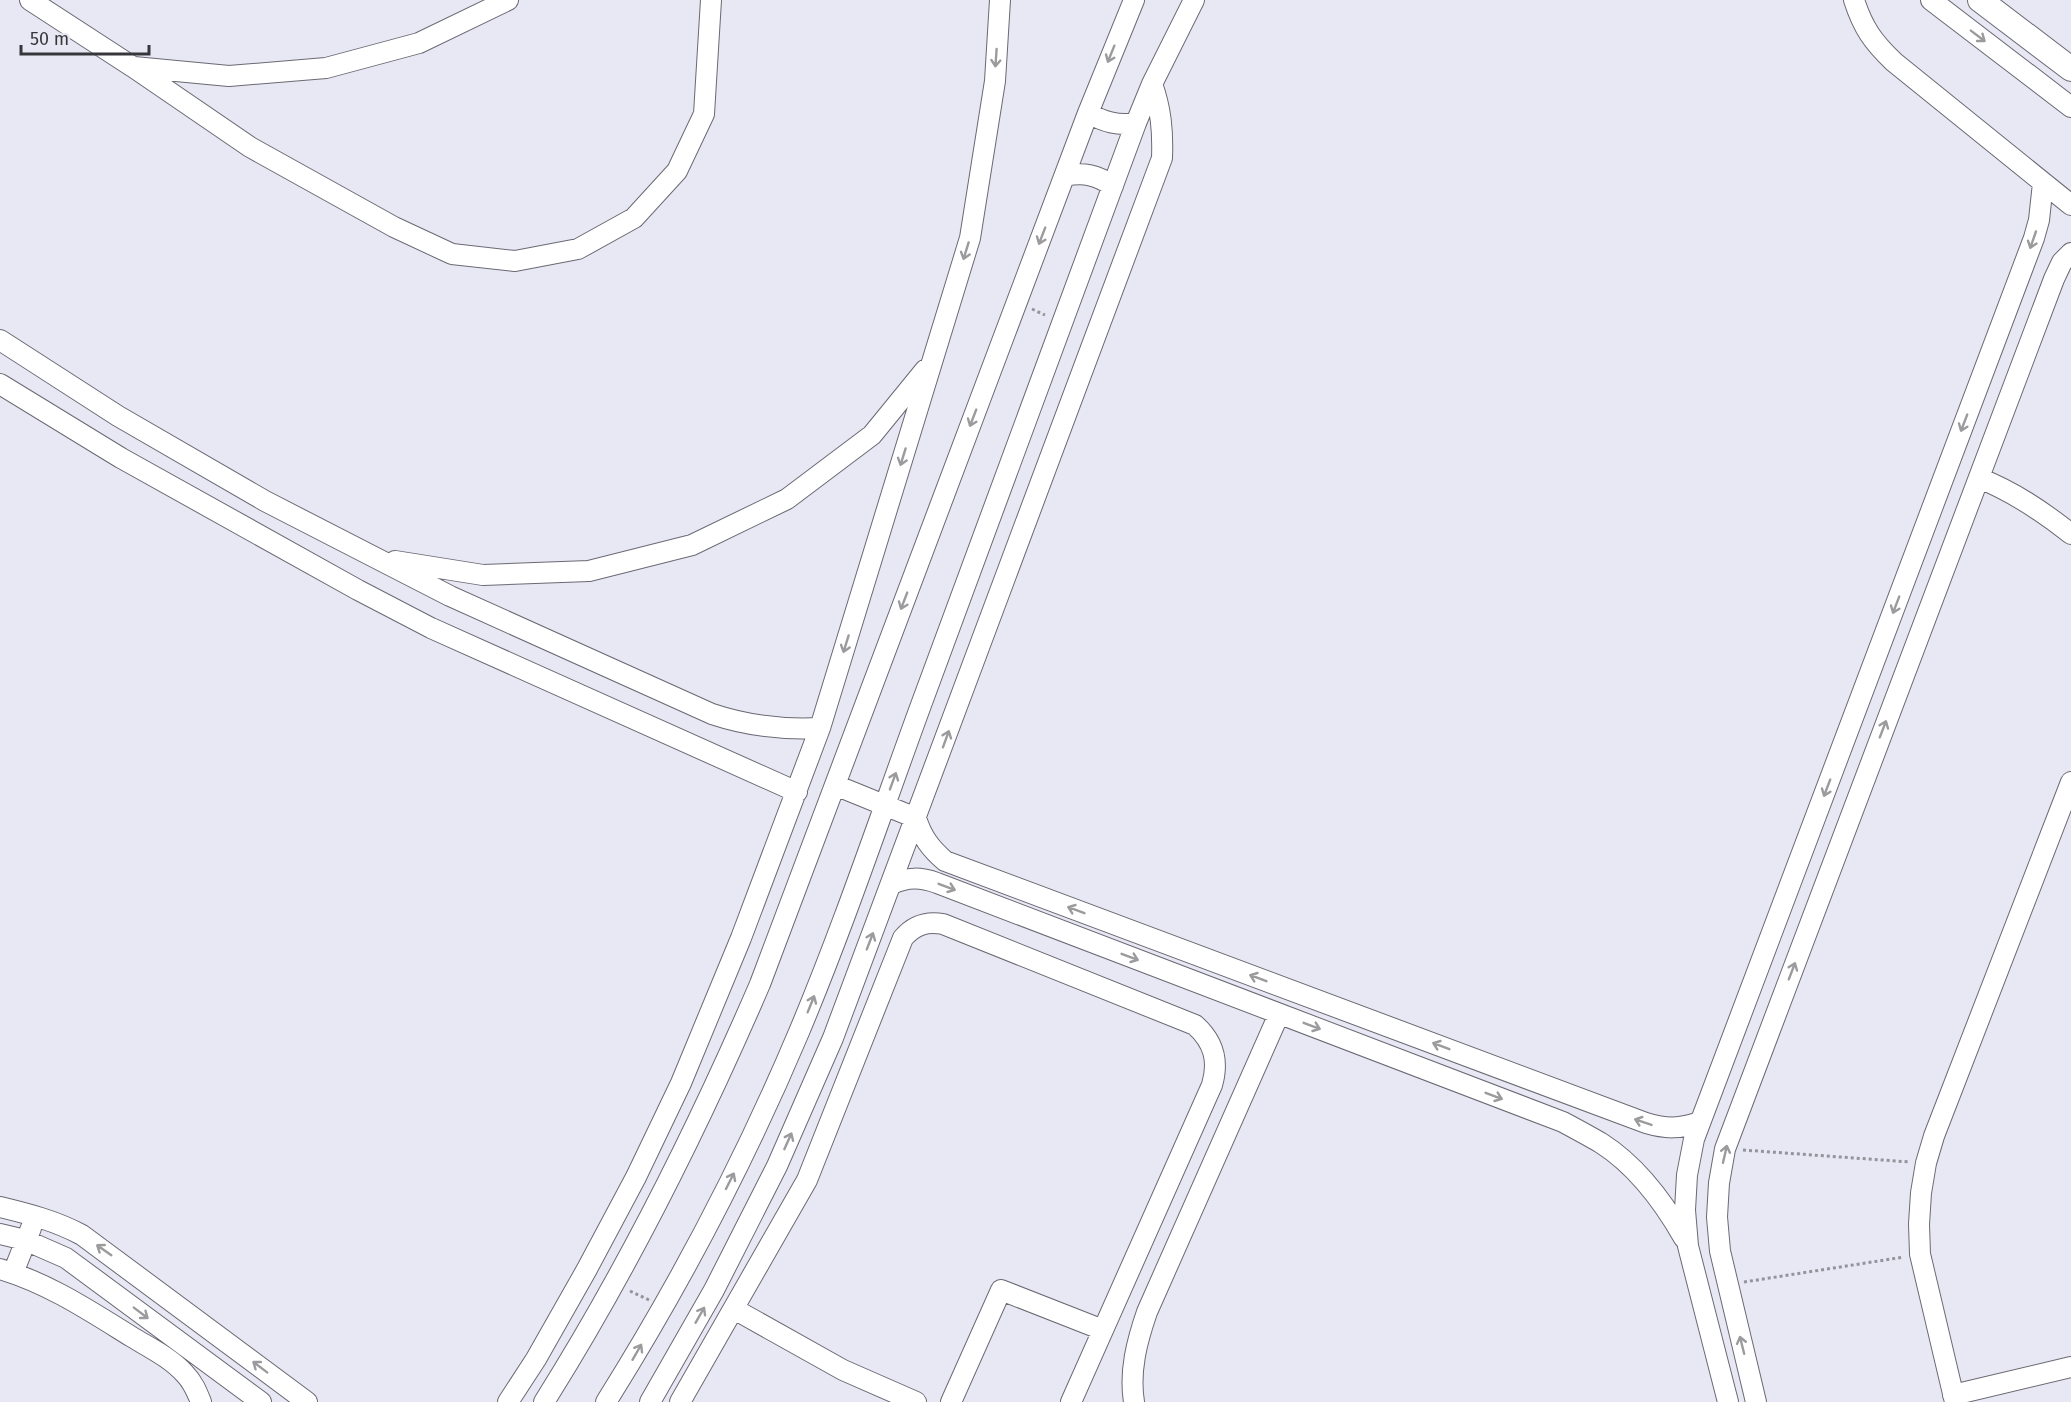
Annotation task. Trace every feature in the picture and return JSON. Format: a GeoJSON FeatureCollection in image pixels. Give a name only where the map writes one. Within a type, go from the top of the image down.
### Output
{"type":"FeatureCollection","features":[{"type":"Feature","properties":{"kind":"main road"},"geometry":{"type":"LineString","coordinates":[[1980,0],[2071,69]]}},
{"type":"Feature","properties":{"kind":"street"},"geometry":{"type":"LineString","coordinates":[[30,0],[51,6],[133,67],[250,147],[394,227],[452,254],[515,261],[578,249],[634,218],[677,171],[704,114],[711,0]]}},
{"type":"Feature","properties":{"kind":"street"},"geometry":{"type":"LineString","coordinates":[[133,67],[229,76],[326,68],[419,43],[508,0]]}},
{"type":"Feature","properties":{"kind":"street"},"geometry":{"type":"LineString","coordinates":[[508,1402],[536,1359],[636,1177],[681,1083],[741,938],[820,728],[970,238],[995,81],[1000,0]]}},
{"type":"Feature","properties":{"kind":"street"},"geometry":{"type":"LineString","coordinates":[[544,1402],[615,1283],[674,1174],[719,1080],[760,984],[1088,112],[1134,0]]}},
{"type":"Feature","properties":{"kind":"street"},"geometry":{"type":"LineString","coordinates":[[606,1402],[693,1253],[748,1144],[799,1033],[844,920],[884,805],[1136,123],[1152,84],[1194,0]]}},
{"type":"Feature","properties":{"kind":"street"},"geometry":{"type":"LineString","coordinates":[[1854,0],[1861,21],[1875,44],[2071,206]]}},
{"type":"Feature","properties":{"kind":"street"},"geometry":{"type":"LineString","coordinates":[[1931,0],[2071,107]]}},
{"type":"Feature","properties":{"kind":"street"},"geometry":{"type":"LineString","coordinates":[[650,1402],[714,1290],[777,1166],[833,1038],[892,884],[1162,158],[1161,109],[1152,84]]}},
{"type":"Feature","properties":{"kind":"street"},"geometry":{"type":"LineString","coordinates":[[1088,112],[1111,123],[1124,125],[1136,123]]}},
{"type":"Feature","properties":{"kind":"street"},"geometry":{"type":"LineString","coordinates":[[1065,176],[1078,173],[1090,174],[1103,178],[1113,186]]}},
{"type":"Feature","properties":{"kind":"street"},"geometry":{"type":"LineString","coordinates":[[1728,1402],[1688,1246],[1684,1210],[1687,1174],[1694,1139],[2030,250],[2039,220],[2043,183]]}},
{"type":"Feature","properties":{"kind":"street"},"geometry":{"type":"LineString","coordinates":[[1756,1402],[1720,1251],[1717,1217],[1719,1183],[1725,1149],[2054,279],[2062,262],[2071,253]]}},
{"type":"Feature","properties":{"kind":"street"},"geometry":{"type":"LineString","coordinates":[[0,340],[118,416],[265,501],[450,596],[712,714],[738,723],[765,728],[820,728]]}},
{"type":"Feature","properties":{"kind":"street"},"geometry":{"type":"LineString","coordinates":[[378,558],[483,575],[589,571],[692,545],[788,499],[872,435],[933,361]]}},
{"type":"Feature","properties":{"kind":"street"},"geometry":{"type":"LineString","coordinates":[[0,384],[121,458],[431,628],[797,792]]}},
{"type":"Feature","properties":{"kind":"street"},"geometry":{"type":"LineString","coordinates":[[1979,478],[2003,487],[2025,500],[2071,534]]}},
{"type":"Feature","properties":{"kind":"street"},"geometry":{"type":"LineString","coordinates":[[835,785],[916,818],[922,835],[932,850],[945,861],[1646,1123],[1664,1128],[1682,1128],[1700,1122]]}},
{"type":"Feature","properties":{"kind":"street"},"geometry":{"type":"LineString","coordinates":[[2070,785],[1934,1136],[1926,1163],[1919,1214],[1920,1254],[1954,1398],[2071,1367]]}},
{"type":"Feature","properties":{"kind":"street"},"geometry":{"type":"LineString","coordinates":[[892,884],[906,878],[929,880],[1563,1122],[1603,1144],[1637,1173],[1666,1207],[1688,1246]]}},
{"type":"Feature","properties":{"kind":"street"},"geometry":{"type":"LineString","coordinates":[[680,1402],[807,1180],[903,938],[920,925],[935,923],[943,924],[1195,1025],[1213,1048],[1216,1067],[1212,1085],[1071,1402]]}},
{"type":"Feature","properties":{"kind":"street"},"geometry":{"type":"LineString","coordinates":[[1134,1402],[1132,1390],[1135,1350],[1147,1312],[1279,1014]]}},
{"type":"Feature","properties":{"kind":"street"},"geometry":{"type":"LineString","coordinates":[[0,1207],[38,1216],[69,1228],[106,1251],[307,1402]]}},
{"type":"Feature","properties":{"kind":"street"},"geometry":{"type":"LineString","coordinates":[[38,1216],[6,1271],[42,1285],[69,1299],[177,1366],[192,1383],[201,1402]]}},
{"type":"Feature","properties":{"kind":"street"},"geometry":{"type":"LineString","coordinates":[[42,1285],[55,1253],[69,1228]]}},
{"type":"Feature","properties":{"kind":"street"},"geometry":{"type":"LineString","coordinates":[[0,1234],[25,1240],[55,1253],[86,1271],[261,1402]]}},
{"type":"Feature","properties":{"kind":"street"},"geometry":{"type":"LineString","coordinates":[[951,1402],[1002,1290],[1103,1330]]}},
{"type":"Feature","properties":{"kind":"street"},"geometry":{"type":"LineString","coordinates":[[734,1309],[843,1370],[916,1402]]}},
{"type":"Feature","properties":{"kind":"path"},"geometry":{"type":"LineString","coordinates":[[1017,302],[1062,323]]}},
{"type":"Feature","properties":{"kind":"path"},"geometry":{"type":"LineString","coordinates":[[1725,1149],[1926,1163]]}},
{"type":"Feature","properties":{"kind":"path"},"geometry":{"type":"LineString","coordinates":[[1728,1285],[1920,1254]]}},
{"type":"Feature","properties":{"kind":"path"},"geometry":{"type":"LineString","coordinates":[[615,1283],[663,1306]]}}]}
